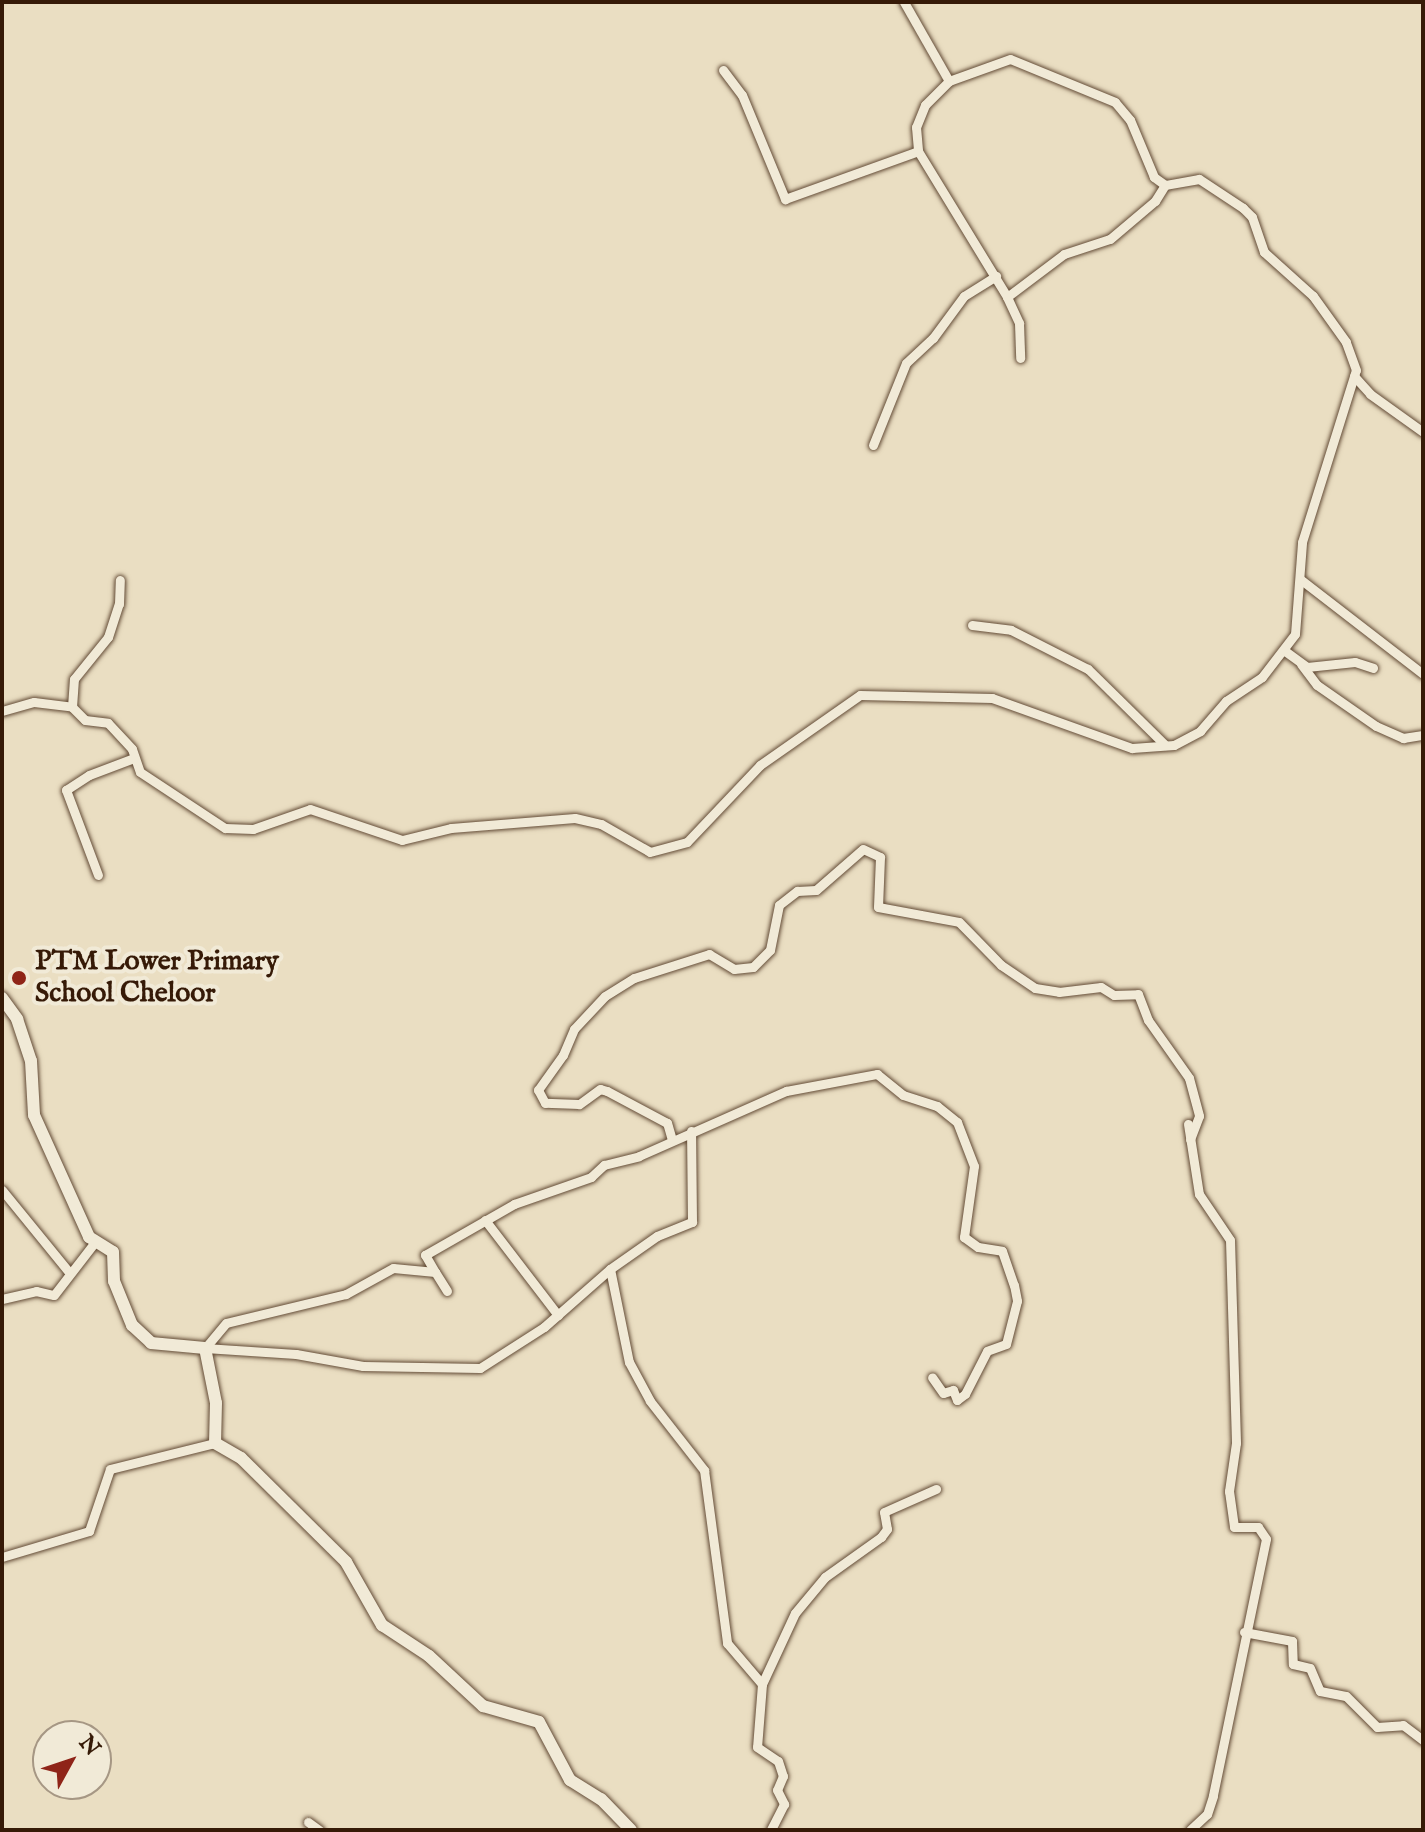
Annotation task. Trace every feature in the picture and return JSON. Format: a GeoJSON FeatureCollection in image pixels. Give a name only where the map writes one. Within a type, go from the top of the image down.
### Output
{"type":"FeatureCollection","features":[{"type":"Feature","properties":{"kind":"main road"},"geometry":{"type":"LineString","coordinates":[[2,998],[17,1019],[31,1061],[34,1115],[89,1237],[113,1252],[114,1281],[132,1325],[151,1343],[205,1348],[216,1403],[215,1443],[241,1458],[346,1562],[382,1625],[429,1656],[483,1706],[539,1722],[570,1780],[601,1799],[631,1830]]}},
{"type":"Feature","properties":{"kind":"street"},"geometry":{"type":"LineString","coordinates":[[904,2],[949,81]]}},
{"type":"Feature","properties":{"kind":"street"},"geometry":{"type":"LineString","coordinates":[[1020,358],[1019,323],[1007,297],[918,151],[916,127],[925,105],[949,81],[1010,59],[1115,102],[1130,120],[1148,168],[1165,185]]}},
{"type":"Feature","properties":{"kind":"street"},"geometry":{"type":"LineString","coordinates":[[723,70],[742,95],[785,199],[918,151]]}},
{"type":"Feature","properties":{"kind":"street"},"geometry":{"type":"LineString","coordinates":[[1007,297],[1064,254],[1110,239],[1155,201],[1165,185],[1199,179],[1252,217],[1264,252],[1313,296],[1346,342],[1354,376],[1370,394],[1423,432]]}},
{"type":"Feature","properties":{"kind":"street"},"geometry":{"type":"LineString","coordinates":[[873,445],[906,363],[933,338],[964,296],[996,276]]}},
{"type":"Feature","properties":{"kind":"street"},"geometry":{"type":"LineString","coordinates":[[2,711],[34,702],[72,707],[85,720],[108,723],[117,729],[140,772],[225,828],[253,829],[310,809],[402,840],[451,828],[575,818],[601,824],[650,852],[687,842],[760,765],[860,695],[992,698],[1132,748],[1182,742],[1200,731],[1285,651],[1295,634],[1310,510],[1354,376]]}},
{"type":"Feature","properties":{"kind":"street"},"geometry":{"type":"LineString","coordinates":[[1300,579],[1423,674]]}},
{"type":"Feature","properties":{"kind":"street"},"geometry":{"type":"LineString","coordinates":[[72,707],[74,679],[108,637],[119,604],[120,580]]}},
{"type":"Feature","properties":{"kind":"street"},"geometry":{"type":"LineString","coordinates":[[972,625],[1011,630],[1088,669],[1165,745]]}},
{"type":"Feature","properties":{"kind":"street"},"geometry":{"type":"LineString","coordinates":[[1285,651],[1301,664],[1317,685],[1376,726],[1403,738],[1423,735]]}},
{"type":"Feature","properties":{"kind":"street"},"geometry":{"type":"LineString","coordinates":[[1301,664],[1333,668],[1355,662],[1373,668]]}},
{"type":"Feature","properties":{"kind":"street"},"geometry":{"type":"LineString","coordinates":[[98,875],[66,790],[89,775],[134,758]]}},
{"type":"Feature","properties":{"kind":"street"},"geometry":{"type":"LineString","coordinates":[[672,1140],[667,1123],[607,1091],[600,1089],[579,1104],[545,1103],[539,1095],[541,1082],[563,1055],[574,1029],[621,985],[709,954],[734,969],[753,967],[770,950],[779,905],[797,891],[816,890],[863,849],[880,857],[878,907],[959,922],[1001,965],[1035,988],[1059,992],[1101,987],[1114,995],[1138,994],[1148,1020],[1189,1078],[1199,1116],[1190,1139]]}},
{"type":"Feature","properties":{"kind":"street"},"geometry":{"type":"LineString","coordinates":[[447,1291],[425,1255],[485,1220],[786,1091],[877,1074],[903,1095],[937,1106],[957,1122],[974,1166],[964,1237],[978,1247],[1002,1251],[1017,1301],[1006,1344],[987,1351],[965,1394],[957,1400],[953,1390],[943,1393],[932,1377]]}},
{"type":"Feature","properties":{"kind":"street"},"geometry":{"type":"LineString","coordinates":[[1188,1124],[1199,1194],[1230,1240],[1236,1443],[1229,1491],[1234,1527],[1258,1527],[1266,1539],[1244,1632],[1213,1796],[1207,1814],[1190,1830]]}},
{"type":"Feature","properties":{"kind":"street"},"geometry":{"type":"LineString","coordinates":[[205,1348],[296,1354],[363,1366],[480,1368],[558,1315],[610,1269],[657,1236],[692,1222],[691,1131]]}},
{"type":"Feature","properties":{"kind":"street"},"geometry":{"type":"LineString","coordinates":[[2,1190],[68,1271]]}},
{"type":"Feature","properties":{"kind":"street"},"geometry":{"type":"LineString","coordinates":[[485,1220],[558,1315]]}},
{"type":"Feature","properties":{"kind":"street"},"geometry":{"type":"LineString","coordinates":[[2,1299],[36,1291],[54,1295],[68,1271],[95,1242]]}},
{"type":"Feature","properties":{"kind":"street"},"geometry":{"type":"LineString","coordinates":[[205,1348],[226,1323],[346,1294],[393,1268],[435,1272]]}},
{"type":"Feature","properties":{"kind":"street"},"geometry":{"type":"LineString","coordinates":[[610,1269],[629,1362],[650,1401],[704,1470],[727,1643],[762,1684]]}},
{"type":"Feature","properties":{"kind":"street"},"geometry":{"type":"LineString","coordinates":[[2,1557],[89,1531],[110,1469],[215,1443]]}},
{"type":"Feature","properties":{"kind":"street"},"geometry":{"type":"LineString","coordinates":[[771,1830],[784,1804],[777,1790],[783,1776],[778,1761],[757,1747],[762,1684],[795,1613],[825,1577],[881,1537],[887,1529],[884,1512],[936,1489]]}},
{"type":"Feature","properties":{"kind":"street"},"geometry":{"type":"LineString","coordinates":[[1244,1632],[1292,1641],[1293,1664],[1310,1668],[1320,1691],[1346,1696],[1377,1727],[1403,1725],[1423,1740]]}},
{"type":"Feature","properties":{"kind":"street"},"geometry":{"type":"LineString","coordinates":[[308,1822],[319,1830]]}},
{"type":"Feature","properties":{"kind":"place","name":"PTM Lower Primary School Cheloor"},"geometry":{"type":"Point","coordinates":[19,978]}}]}
